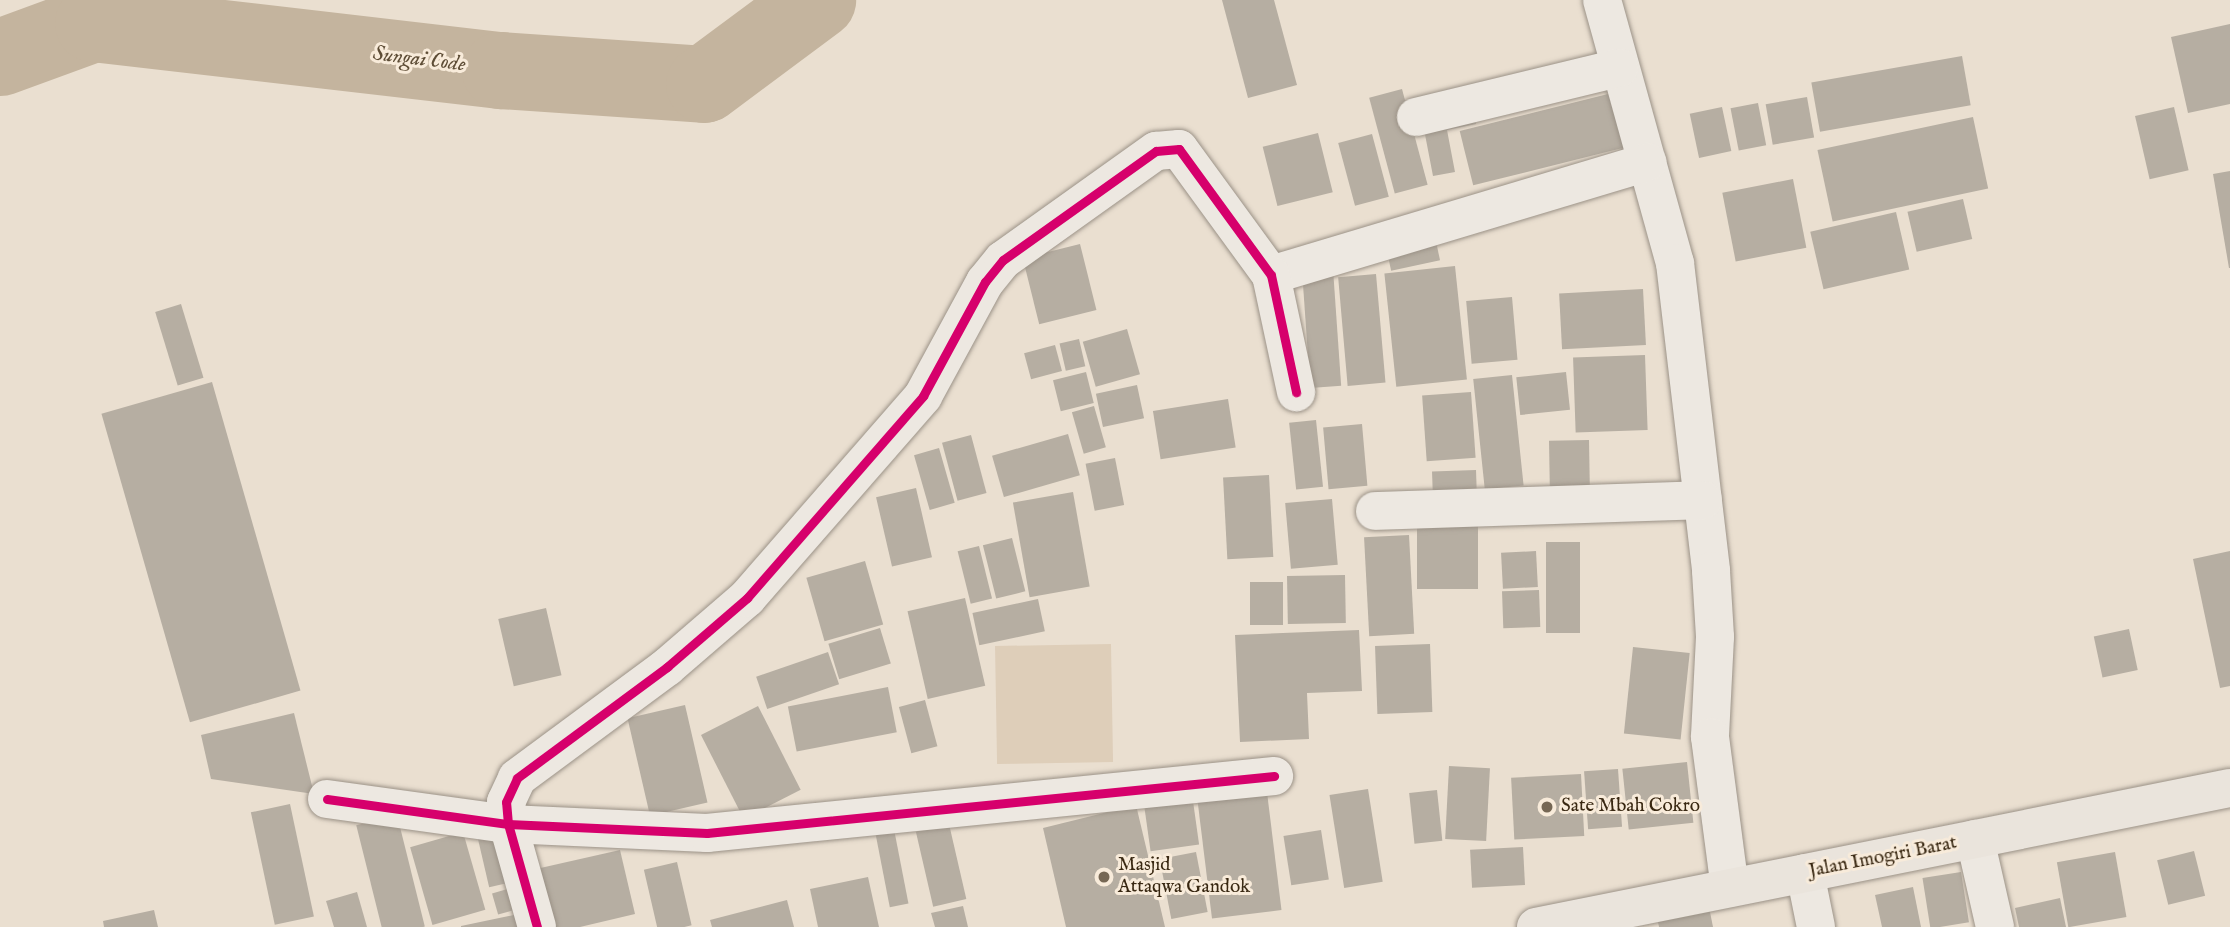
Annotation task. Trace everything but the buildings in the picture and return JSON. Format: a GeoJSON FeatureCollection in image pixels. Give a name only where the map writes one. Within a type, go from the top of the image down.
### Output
{"type":"FeatureCollection","features":[{"type":"Feature","properties":{"kind":"main road","name":"Jalan Imogiri Barat"},"geometry":{"type":"LineString","coordinates":[[1536,927],[2230,788]]}},
{"type":"Feature","properties":{"kind":"street"},"geometry":{"type":"LineString","coordinates":[[1602,0],[1675,262],[1703,500],[1715,637],[1710,737],[1730,888]]}},
{"type":"Feature","properties":{"kind":"street"},"geometry":{"type":"LineString","coordinates":[[1416,117],[1619,68]]}},
{"type":"Feature","properties":{"kind":"street"},"geometry":{"type":"LineString","coordinates":[[537,927],[508,824],[506,803],[517,778],[677,659],[747,598],[923,396],[985,282],[1003,260],[1156,151],[1179,149],[1271,275],[1296,392]]}},
{"type":"Feature","properties":{"kind":"street"},"geometry":{"type":"LineString","coordinates":[[1271,275],[1647,162]]}},
{"type":"Feature","properties":{"kind":"street"},"geometry":{"type":"LineString","coordinates":[[1375,511],[1703,500]]}},
{"type":"Feature","properties":{"kind":"street"},"geometry":{"type":"LineString","coordinates":[[327,799],[508,824],[720,832],[1273,776]]}},
{"type":"Feature","properties":{"kind":"street"},"geometry":{"type":"LineString","coordinates":[[1975,839],[1995,927]]}},
{"type":"Feature","properties":{"kind":"street"},"geometry":{"type":"LineString","coordinates":[[1805,873],[1816,927]]}},
{"type":"Feature","properties":{"kind":"shaded area"},"geometry":{"type":"Polygon","coordinates":[[[1111,644],[1113,762],[997,764],[995,646],[1111,644]]]}},
{"type":"Feature","properties":{"kind":"waterway","name":"Sungai Code"},"geometry":{"type":"LineString","coordinates":[[0,57],[93,23],[500,70],[704,84],[817,0]]}},
{"type":"Feature","properties":{"kind":"cycle path"},"geometry":{"type":"LineString","coordinates":[[537,927],[508,824],[506,802],[517,778],[667,667],[747,598],[923,396],[985,282],[1003,260],[1156,151],[1179,149],[1271,275],[1296,392]]}},
{"type":"Feature","properties":{"kind":"cycle path"},"geometry":{"type":"LineString","coordinates":[[327,799],[508,824],[707,833],[1274,776]]}},
{"type":"Feature","properties":{"kind":"place","name":"Sate Mbah Cokro"},"geometry":{"type":"Point","coordinates":[1547,807]}},
{"type":"Feature","properties":{"kind":"place","name":"Masjid Attaqwa Gandok"},"geometry":{"type":"Point","coordinates":[1104,877]}}]}
